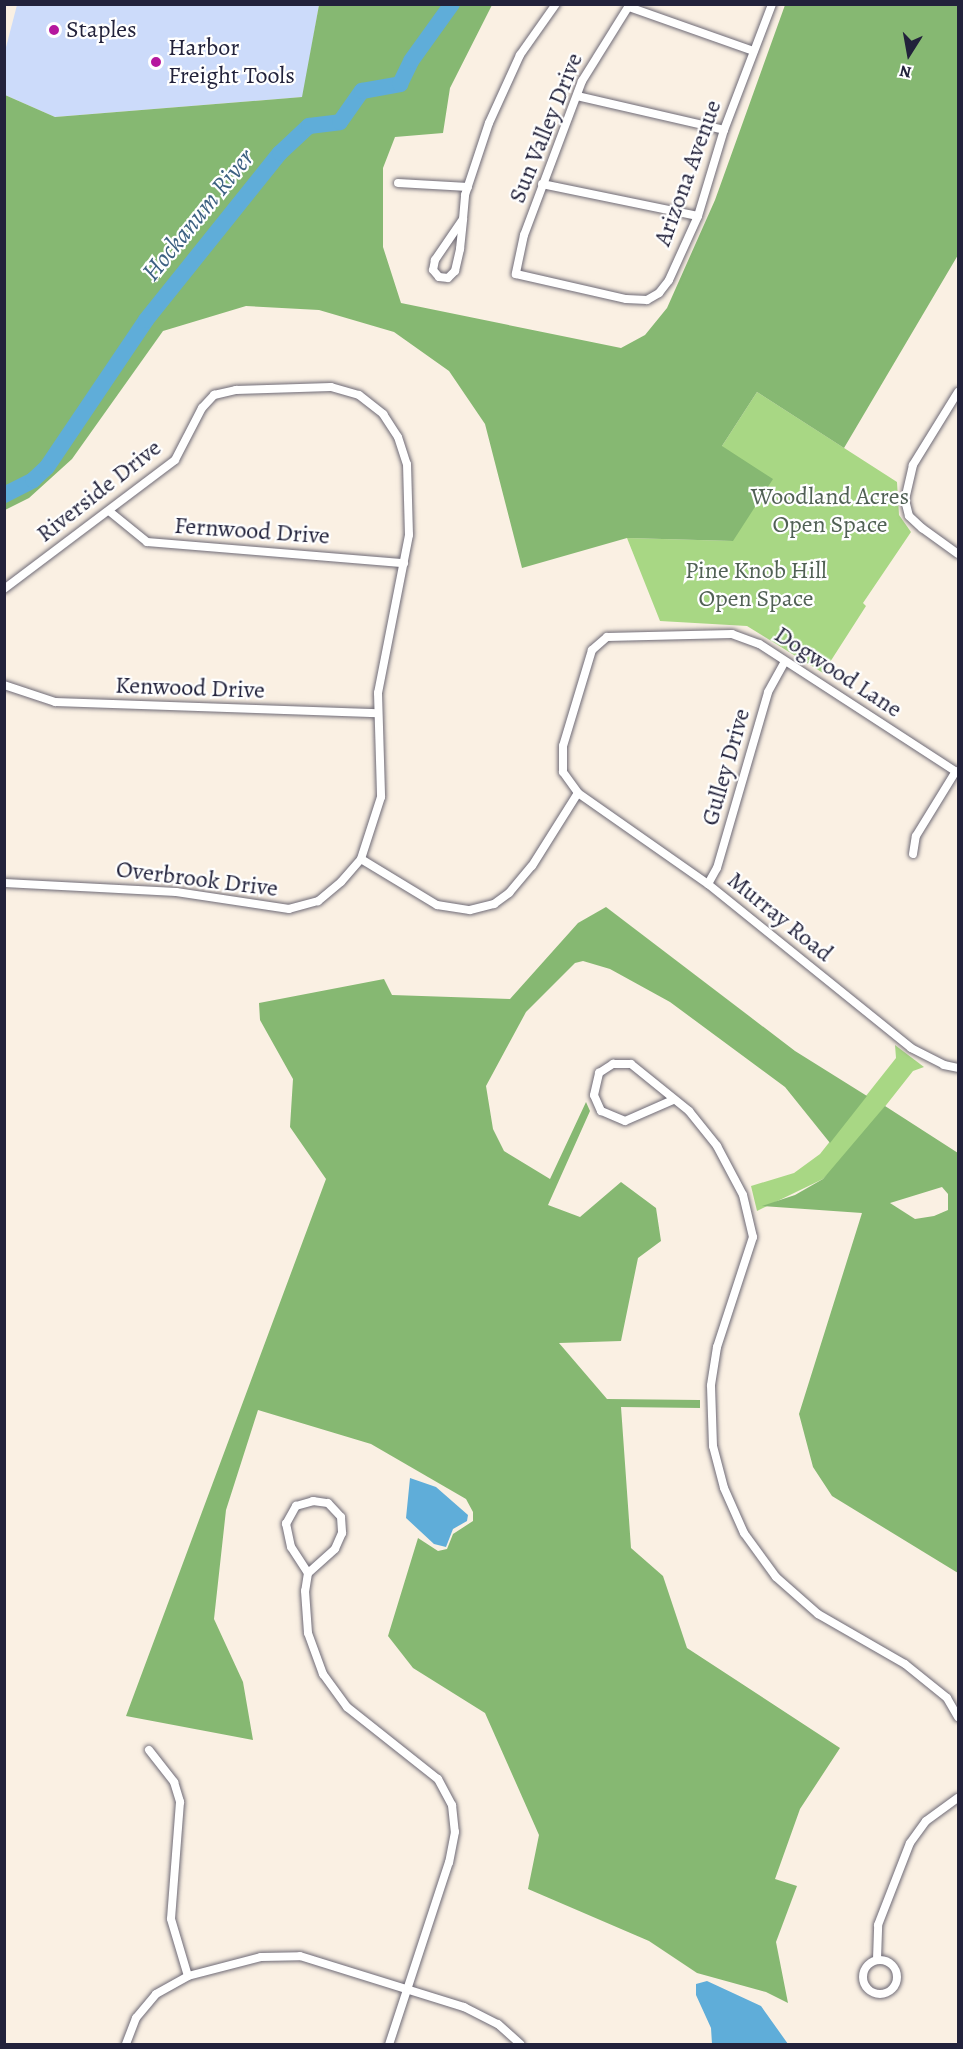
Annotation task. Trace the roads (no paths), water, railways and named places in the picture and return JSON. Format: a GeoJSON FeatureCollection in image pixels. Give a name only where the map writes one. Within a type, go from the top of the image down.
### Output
{"type":"FeatureCollection","features":[{"type":"Feature","properties":{"kind":"street"},"geometry":{"type":"LineString","coordinates":[[463,219],[435,260],[433,270],[439,277],[448,278],[455,271],[468,187],[489,123],[520,55],[556,4]]}},
{"type":"Feature","properties":{"kind":"street","name":"Arizona Avenue"},"geometry":{"type":"LineString","coordinates":[[647,300],[659,293],[669,280],[698,216],[724,130],[772,4]]}},
{"type":"Feature","properties":{"kind":"street"},"geometry":{"type":"LineString","coordinates":[[629,6],[753,51]]}},
{"type":"Feature","properties":{"kind":"street","name":"Sun Valley Drive"},"geometry":{"type":"LineString","coordinates":[[629,6],[604,41],[577,96],[524,235],[516,274],[626,299],[647,300]]}},
{"type":"Feature","properties":{"kind":"street"},"geometry":{"type":"LineString","coordinates":[[577,96],[724,130]]}},
{"type":"Feature","properties":{"kind":"street"},"geometry":{"type":"LineString","coordinates":[[398,183],[468,187]]}},
{"type":"Feature","properties":{"kind":"street"},"geometry":{"type":"LineString","coordinates":[[542,184],[698,216]]}},
{"type":"Feature","properties":{"kind":"street","name":"Riverside Drive"},"geometry":{"type":"LineString","coordinates":[[4,589],[175,460],[202,408],[214,395],[236,390],[331,387],[359,395],[383,414],[398,436],[407,464],[409,493],[404,563],[378,713]]}},
{"type":"Feature","properties":{"kind":"street"},"geometry":{"type":"LineString","coordinates":[[958,392],[914,465],[905,500],[915,522],[958,554]]}},
{"type":"Feature","properties":{"kind":"street","name":"Fernwood Drive"},"geometry":{"type":"LineString","coordinates":[[109,511],[147,542],[404,563]]}},
{"type":"Feature","properties":{"kind":"street","name":"Dogwood Lane"},"geometry":{"type":"LineString","coordinates":[[578,793],[563,772],[563,746],[592,650],[607,637],[732,634],[759,644],[957,772]]}},
{"type":"Feature","properties":{"kind":"street","name":"Gulley Drive"},"geometry":{"type":"LineString","coordinates":[[708,884],[717,868],[768,692],[785,661]]}},
{"type":"Feature","properties":{"kind":"street","name":"Kenwood Drive"},"geometry":{"type":"LineString","coordinates":[[4,685],[55,702],[378,713]]}},
{"type":"Feature","properties":{"kind":"street","name":"Overbrook Drive"},"geometry":{"type":"LineString","coordinates":[[4,883],[176,892],[289,909],[318,901],[361,859],[381,797],[382,748],[378,713]]}},
{"type":"Feature","properties":{"kind":"street"},"geometry":{"type":"LineString","coordinates":[[913,854],[916,836],[957,772]]}},
{"type":"Feature","properties":{"kind":"street"},"geometry":{"type":"LineString","coordinates":[[361,859],[437,905],[470,910],[494,904],[509,893],[532,866],[578,793]]}},
{"type":"Feature","properties":{"kind":"street","name":"Murray Road"},"geometry":{"type":"LineString","coordinates":[[578,793],[708,884],[911,1048],[944,1065],[958,1068]]}},
{"type":"Feature","properties":{"kind":"street"},"geometry":{"type":"LineString","coordinates":[[674,1100],[625,1121],[601,1111],[594,1095],[599,1073],[613,1064],[630,1064],[689,1112],[717,1146],[743,1195],[753,1237],[717,1347],[711,1386],[713,1446],[724,1488],[744,1533],[776,1577],[818,1614],[905,1664],[947,1698],[958,1717]]}},
{"type":"Feature","properties":{"kind":"street"},"geometry":{"type":"LineString","coordinates":[[308,1573],[335,1549],[342,1533],[340,1516],[328,1503],[313,1501],[296,1506],[286,1524],[291,1547],[308,1573],[308,1633],[323,1674],[347,1707],[438,1779],[452,1805],[455,1832],[449,1862],[389,2044]]}},
{"type":"Feature","properties":{"kind":"street"},"geometry":{"type":"LineString","coordinates":[[149,1750],[174,1782],[180,1802],[171,1919],[188,1976]]}},
{"type":"Feature","properties":{"kind":"street"},"geometry":{"type":"LineString","coordinates":[[877,1959],[878,1925],[910,1843],[926,1821],[958,1798]]}},
{"type":"Feature","properties":{"kind":"street"},"geometry":{"type":"LineString","coordinates":[[126,2044],[136,2018],[156,1994],[188,1976],[261,1957],[300,1956],[464,2007],[498,2024],[520,2044]]}},
{"type":"Feature","properties":{"kind":"street"},"geometry":{"type":"LineString","coordinates":[[877,1959],[891,1963],[897,1974],[894,1987],[884,1994],[870,1991],[862,1978],[866,1966],[877,1959]]}},
{"type":"Feature","properties":{"kind":"water"},"geometry":{"type":"Polygon","coordinates":[[[410,1478],[436,1487],[468,1515],[467,1521],[453,1529],[446,1547],[434,1544],[406,1518],[410,1478]]]}},
{"type":"Feature","properties":{"kind":"water"},"geometry":{"type":"Polygon","coordinates":[[[707,1981],[761,2006],[788,2044],[712,2044],[711,2028],[696,1995],[696,1984],[707,1981]]]}},
{"type":"Feature","properties":{"kind":"waterway","name":"Hockanum River"},"geometry":{"type":"LineString","coordinates":[[4,495],[33,480],[47,467],[146,320],[280,153],[309,126],[340,122],[362,91],[400,84],[411,61],[452,4]]}},
{"type":"Feature","properties":{"kind":"place","name":"Staples"},"geometry":{"type":"Point","coordinates":[54,30]}},
{"type":"Feature","properties":{"kind":"place","name":"Harbor Freight Tools"},"geometry":{"type":"Point","coordinates":[156,62]}},
{"type":"Feature","properties":{"kind":"park label","name":"Woodland Acres Open Space"},"geometry":{"type":"Point","coordinates":[830,511]}},
{"type":"Feature","properties":{"kind":"park label","name":"Pine Knob Hill Open Space"},"geometry":{"type":"Point","coordinates":[756,585]}}]}
